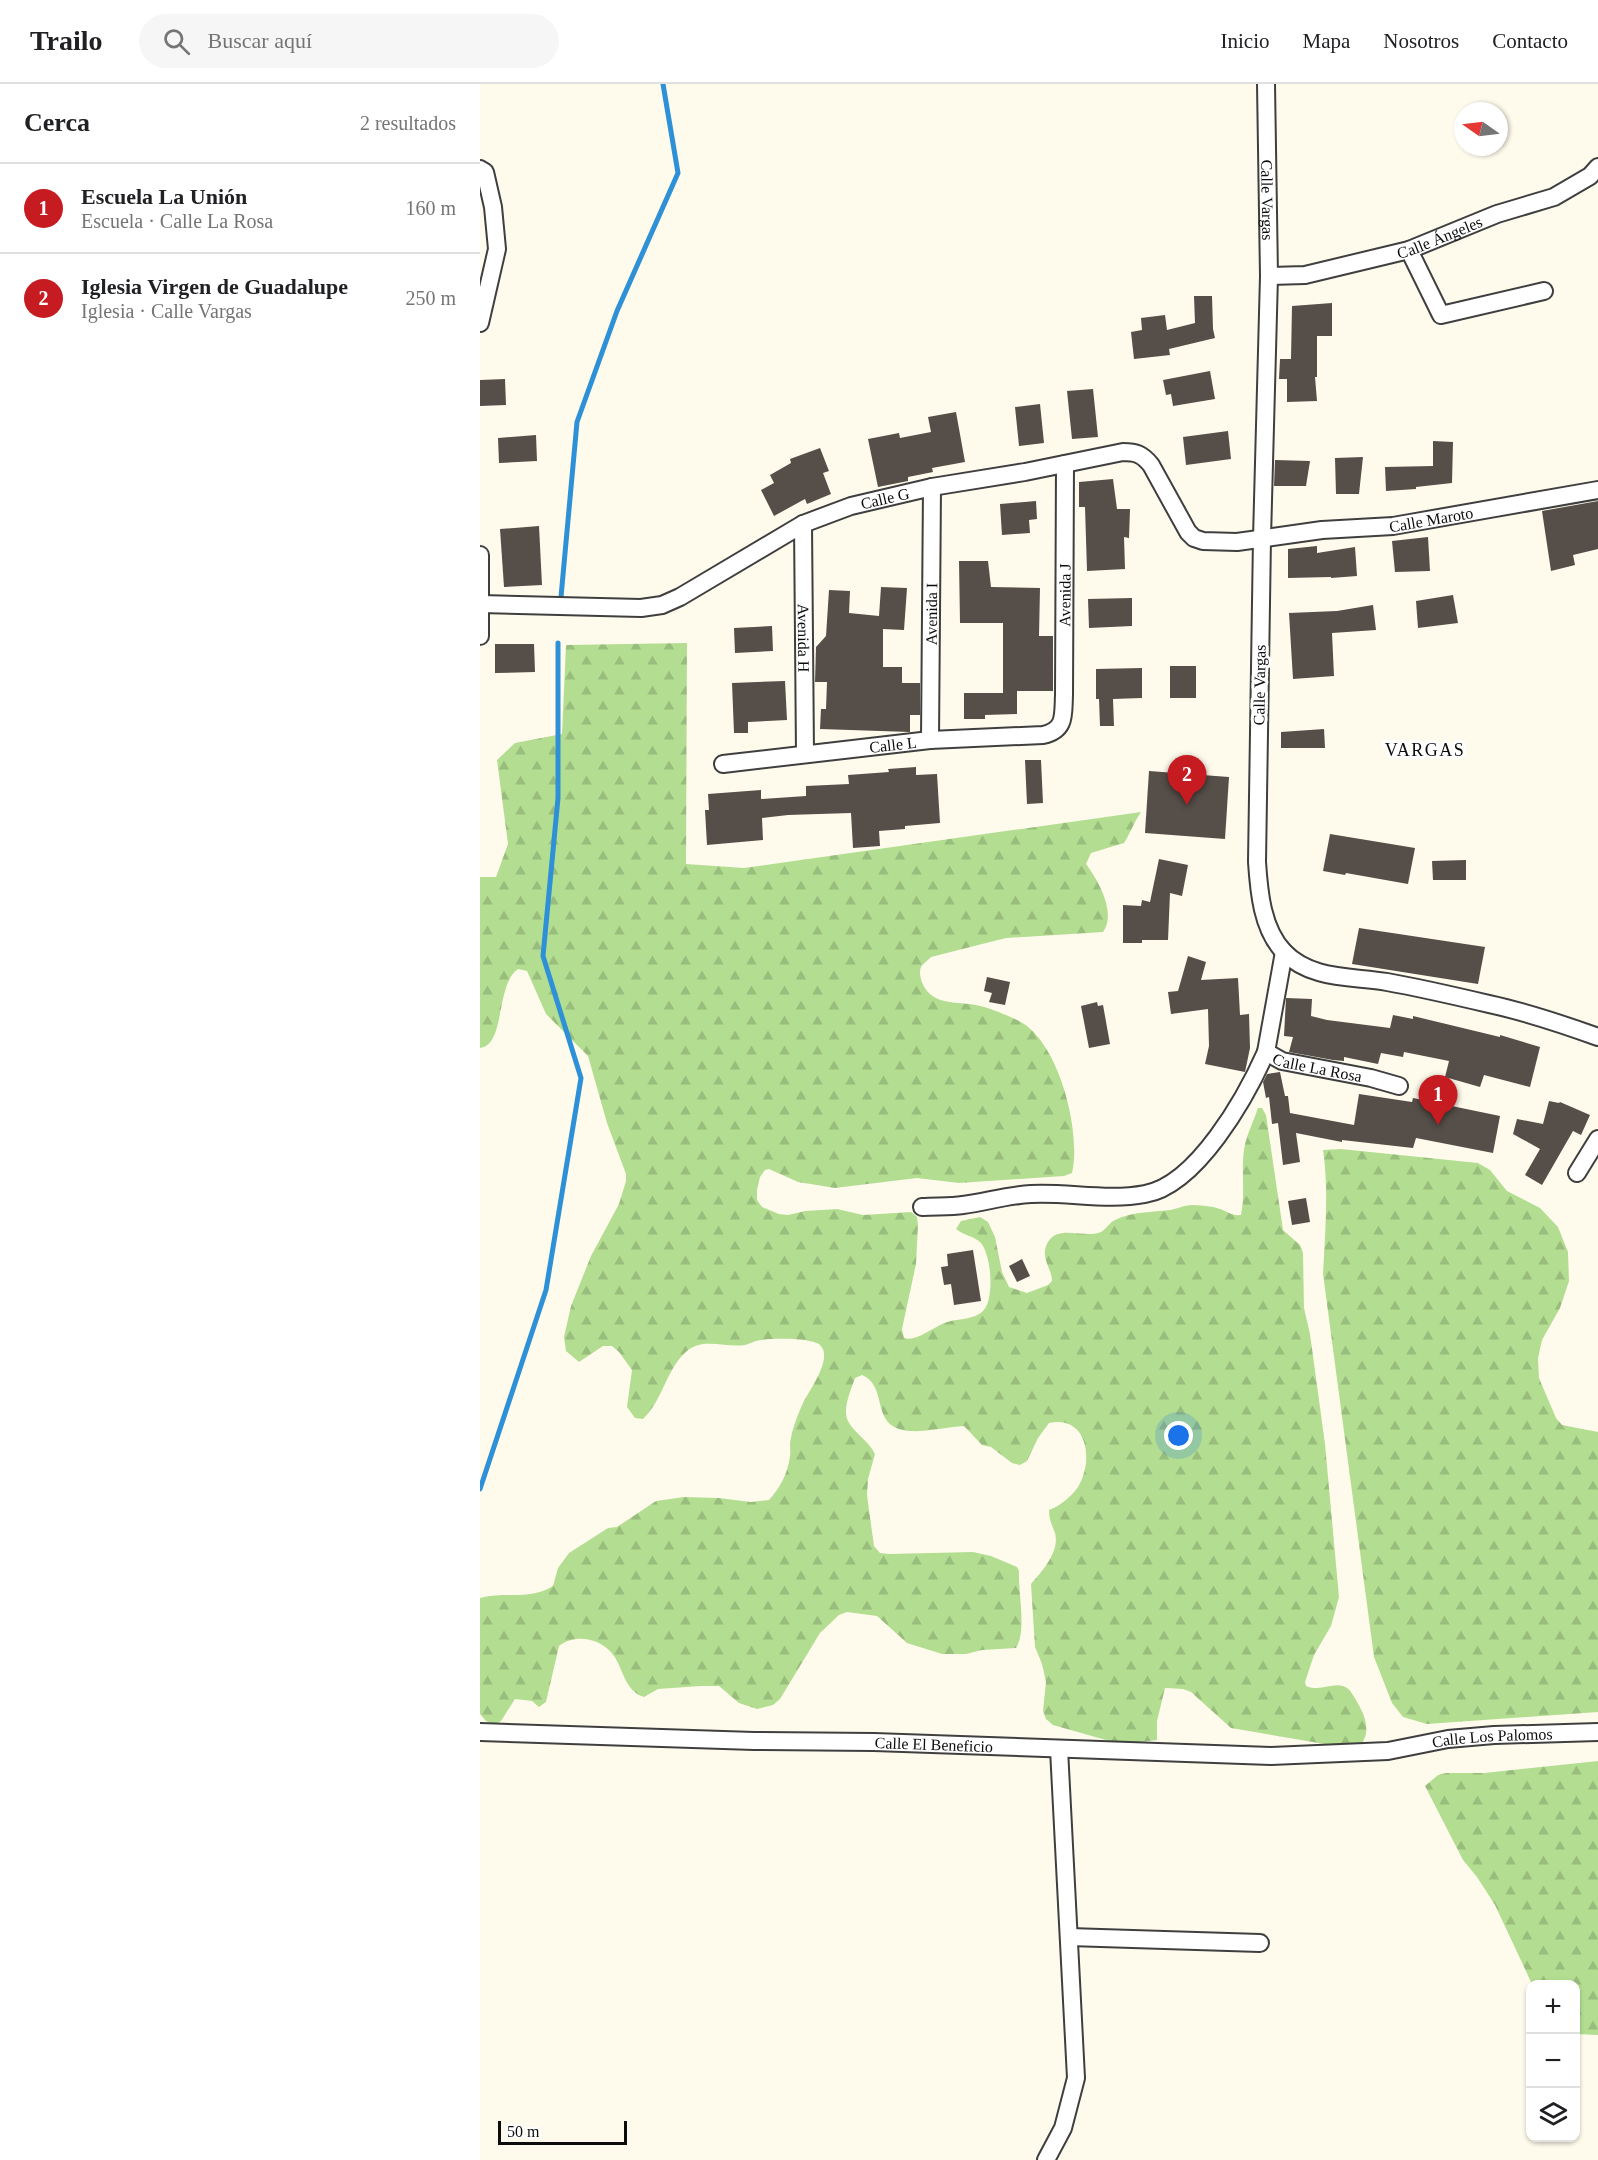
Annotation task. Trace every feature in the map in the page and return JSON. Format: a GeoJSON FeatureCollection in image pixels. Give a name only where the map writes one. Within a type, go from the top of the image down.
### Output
{"type":"FeatureCollection","features":[{"type":"Feature","properties":{"kind":"street","name":"Calle Vargas"},"geometry":{"type":"LineString","coordinates":[[1266,84],[1269,276],[1257,862],[1259,896],[1266,920],[1284,952],[1304,966],[1327,975],[1385,982],[1492,1004],[1539,1016],[1598,1037]]}},
{"type":"Feature","properties":{"kind":"street","name":"Calle Ángeles"},"geometry":{"type":"LineString","coordinates":[[1269,276],[1305,275],[1409,250],[1497,214],[1554,197],[1590,176],[1598,167]]}},
{"type":"Feature","properties":{"kind":"street"},"geometry":{"type":"LineString","coordinates":[[480,169],[485,172],[493,207],[497,249],[480,323]]}},
{"type":"Feature","properties":{"kind":"street"},"geometry":{"type":"LineString","coordinates":[[1409,250],[1441,315],[1544,291]]}},
{"type":"Feature","properties":{"kind":"street","name":"Calle G"},"geometry":{"type":"LineString","coordinates":[[481,604],[641,608],[662,605],[680,597],[803,524],[851,506],[932,487],[1123,452],[1143,455],[1151,465],[1188,532],[1194,538],[1203,542],[1222,543],[1262,537]]}},
{"type":"Feature","properties":{"kind":"street","name":"Avenida J"},"geometry":{"type":"LineString","coordinates":[[1061,725],[1064,695],[1065,464]]}},
{"type":"Feature","properties":{"kind":"street","name":"Avenida I"},"geometry":{"type":"LineString","coordinates":[[930,740],[932,487]]}},
{"type":"Feature","properties":{"kind":"street","name":"Calle Maroto"},"geometry":{"type":"LineString","coordinates":[[1262,537],[1322,530],[1393,526],[1598,490]]}},
{"type":"Feature","properties":{"kind":"street","name":"Avenida H"},"geometry":{"type":"LineString","coordinates":[[803,524],[805,754]]}},
{"type":"Feature","properties":{"kind":"street"},"geometry":{"type":"LineString","coordinates":[[480,555],[480,636]]}},
{"type":"Feature","properties":{"kind":"street","name":"Calle L"},"geometry":{"type":"LineString","coordinates":[[723,764],[930,740],[1044,735],[1054,733],[1061,725]]}},
{"type":"Feature","properties":{"kind":"street","name":"Calle La Rosa"},"geometry":{"type":"LineString","coordinates":[[1284,952],[1266,1052],[1282,1061],[1371,1078],[1399,1086]]}},
{"type":"Feature","properties":{"kind":"street"},"geometry":{"type":"LineString","coordinates":[[922,1207],[962,1205],[1029,1194],[1125,1197],[1147,1194],[1168,1186],[1190,1168],[1212,1144],[1242,1099],[1266,1052]]}},
{"type":"Feature","properties":{"kind":"street"},"geometry":{"type":"LineString","coordinates":[[1577,1173],[1598,1139]]}},
{"type":"Feature","properties":{"kind":"street","name":"Calle El Beneficio"},"geometry":{"type":"LineString","coordinates":[[480,1732],[754,1741],[874,1742],[1271,1756],[1388,1751]]}},
{"type":"Feature","properties":{"kind":"street","name":"Calle Los Palomos"},"geometry":{"type":"LineString","coordinates":[[1388,1751],[1448,1739],[1598,1732]]}},
{"type":"Feature","properties":{"kind":"street"},"geometry":{"type":"LineString","coordinates":[[1046,2160],[1063,2128],[1076,2078],[1059,1749]]}},
{"type":"Feature","properties":{"kind":"street"},"geometry":{"type":"LineString","coordinates":[[1068,1937],[1260,1943]]}},
{"type":"Feature","properties":{"kind":"green space"},"geometry":{"type":"Polygon","coordinates":[[[687,643],[686,864],[744,868],[1141,812],[1124,843],[1091,853],[1086,864],[1096,879],[1107,906],[1107,924],[1103,932],[1006,938],[931,957],[920,971],[923,985],[932,996],[944,1001],[981,1006],[1009,1016],[1033,1032],[1046,1048],[1056,1067],[1070,1113],[1074,1135],[1072,1173],[1064,1176],[959,1183],[917,1178],[835,1188],[798,1182],[769,1169],[765,1170],[760,1177],[757,1200],[762,1207],[788,1215],[805,1211],[837,1209],[863,1215],[911,1212],[917,1217],[916,1264],[902,1329],[904,1338],[908,1339],[947,1322],[978,1315],[986,1307],[990,1289],[987,1257],[980,1242],[956,1229],[961,1221],[980,1217],[988,1222],[995,1237],[1002,1272],[1009,1287],[1027,1293],[1048,1285],[1052,1281],[1045,1253],[1048,1242],[1058,1234],[1095,1234],[1121,1217],[1189,1205],[1210,1206],[1241,1215],[1245,1144],[1258,1108],[1262,1108],[1266,1115],[1283,1230],[1300,1245],[1303,1253],[1304,1308],[1310,1334],[1325,1444],[1339,1597],[1331,1626],[1314,1655],[1305,1682],[1306,1686],[1311,1688],[1338,1685],[1351,1692],[1366,1724],[1363,1742],[1358,1748],[1231,1728],[1191,1692],[1183,1689],[1165,1688],[1157,1721],[1157,1740],[1131,1743],[1113,1742],[1053,1725],[1046,1719],[1043,1711],[1046,1682],[1035,1647],[1031,1584],[1049,1561],[1055,1547],[1055,1533],[1049,1510],[1061,1504],[1072,1494],[1083,1476],[1086,1453],[1080,1433],[1072,1426],[1062,1422],[1049,1423],[1038,1438],[1027,1461],[1020,1465],[1012,1463],[991,1447],[982,1445],[964,1426],[917,1431],[898,1429],[884,1416],[875,1389],[862,1375],[855,1378],[848,1399],[846,1416],[850,1425],[875,1454],[868,1479],[867,1495],[874,1546],[880,1553],[889,1554],[973,1552],[991,1556],[1017,1567],[1022,1622],[1016,1648],[982,1650],[966,1654],[942,1654],[907,1643],[877,1616],[847,1612],[839,1615],[820,1633],[780,1699],[773,1705],[757,1709],[739,1703],[719,1686],[658,1689],[644,1697],[629,1685],[609,1650],[596,1641],[580,1639],[565,1642],[559,1646],[546,1702],[539,1707],[532,1701],[515,1699],[501,1721],[494,1725],[480,1714],[480,1598],[526,1595],[544,1591],[553,1586],[558,1568],[569,1553],[608,1528],[617,1527],[656,1501],[684,1497],[751,1502],[769,1500],[785,1474],[794,1425],[819,1375],[824,1358],[820,1345],[801,1340],[767,1339],[738,1346],[707,1344],[693,1347],[680,1358],[650,1411],[643,1419],[635,1418],[627,1407],[632,1370],[619,1352],[612,1346],[603,1346],[579,1362],[566,1351],[564,1337],[571,1306],[591,1256],[619,1204],[626,1181],[626,1174],[607,1123],[588,1056],[546,1014],[527,971],[518,969],[506,988],[494,1037],[480,1048],[480,877],[496,877],[508,844],[497,760],[515,743],[562,734],[566,645],[687,643]]]}},
{"type":"Feature","properties":{"kind":"green space"},"geometry":{"type":"Polygon","coordinates":[[[1341,1149],[1478,1163],[1490,1170],[1507,1191],[1540,1208],[1558,1227],[1568,1252],[1569,1281],[1560,1308],[1542,1340],[1538,1358],[1539,1378],[1556,1418],[1562,1425],[1598,1432],[1598,1712],[1427,1724],[1403,1717],[1392,1703],[1374,1657],[1323,1274],[1326,1196],[1323,1150],[1341,1149]]]}},
{"type":"Feature","properties":{"kind":"green space"},"geometry":{"type":"Polygon","coordinates":[[[1598,1761],[1598,2035],[1580,2034],[1580,1980],[1530,1980],[1495,1905],[1463,1860],[1425,1786],[1438,1775],[1446,1773],[1484,1773],[1598,1761]]]}},
{"type":"Feature","properties":{"kind":"building"},"geometry":{"type":"Polygon","coordinates":[[[1194,296],[1212,296],[1215,338],[1169,349],[1170,355],[1134,359],[1131,332],[1142,330],[1141,318],[1165,315],[1167,330],[1195,323],[1194,296]]]}},
{"type":"Feature","properties":{"kind":"building"},"geometry":{"type":"Polygon","coordinates":[[[1332,303],[1332,336],[1317,336],[1317,377],[1315,377],[1317,401],[1287,402],[1287,379],[1279,379],[1280,359],[1291,359],[1292,306],[1332,303]]]}},
{"type":"Feature","properties":{"kind":"building"},"geometry":{"type":"Polygon","coordinates":[[[1210,371],[1215,399],[1173,406],[1171,394],[1166,395],[1163,380],[1210,371]]]}},
{"type":"Feature","properties":{"kind":"building"},"geometry":{"type":"Polygon","coordinates":[[[505,379],[506,405],[480,406],[480,380],[505,379]]]}},
{"type":"Feature","properties":{"kind":"building"},"geometry":{"type":"Polygon","coordinates":[[[1093,389],[1098,437],[1072,439],[1067,391],[1093,389]]]}},
{"type":"Feature","properties":{"kind":"building"},"geometry":{"type":"Polygon","coordinates":[[[1040,404],[1044,443],[1019,446],[1015,407],[1040,404]]]}},
{"type":"Feature","properties":{"kind":"building"},"geometry":{"type":"Polygon","coordinates":[[[956,412],[965,462],[932,468],[933,472],[908,477],[908,481],[878,487],[868,439],[899,433],[900,438],[931,432],[928,417],[956,412]]]}},
{"type":"Feature","properties":{"kind":"building"},"geometry":{"type":"Polygon","coordinates":[[[1228,431],[1231,459],[1186,465],[1183,437],[1228,431]]]}},
{"type":"Feature","properties":{"kind":"building"},"geometry":{"type":"Polygon","coordinates":[[[536,435],[537,461],[499,463],[498,438],[536,435]]]}},
{"type":"Feature","properties":{"kind":"building"},"geometry":{"type":"Polygon","coordinates":[[[1433,441],[1453,442],[1452,483],[1386,491],[1385,467],[1433,466],[1433,441]]]}},
{"type":"Feature","properties":{"kind":"building"},"geometry":{"type":"Polygon","coordinates":[[[820,448],[829,471],[823,473],[831,494],[807,504],[805,499],[774,516],[761,490],[774,483],[770,475],[791,463],[790,459],[820,448]]]}},
{"type":"Feature","properties":{"kind":"building"},"geometry":{"type":"Polygon","coordinates":[[[1363,457],[1359,494],[1336,494],[1335,458],[1363,457]]]}},
{"type":"Feature","properties":{"kind":"building"},"geometry":{"type":"Polygon","coordinates":[[[1275,460],[1310,461],[1306,486],[1274,486],[1275,460]]]}},
{"type":"Feature","properties":{"kind":"building"},"geometry":{"type":"Polygon","coordinates":[[[1113,479],[1117,509],[1130,509],[1129,538],[1124,537],[1125,569],[1087,571],[1085,507],[1079,507],[1079,482],[1113,479]]]}},
{"type":"Feature","properties":{"kind":"building"},"geometry":{"type":"Polygon","coordinates":[[[1036,501],[1037,519],[1029,520],[1030,533],[1002,535],[1000,504],[1036,501]]]}},
{"type":"Feature","properties":{"kind":"building"},"geometry":{"type":"Polygon","coordinates":[[[1598,501],[1598,549],[1573,555],[1575,565],[1551,571],[1542,511],[1598,501]]]}},
{"type":"Feature","properties":{"kind":"building"},"geometry":{"type":"Polygon","coordinates":[[[539,526],[542,585],[504,587],[500,529],[539,526]]]}},
{"type":"Feature","properties":{"kind":"building"},"geometry":{"type":"Polygon","coordinates":[[[1428,537],[1430,571],[1395,572],[1392,541],[1428,537]]]}},
{"type":"Feature","properties":{"kind":"building"},"geometry":{"type":"Polygon","coordinates":[[[1317,546],[1317,553],[1355,547],[1357,576],[1288,578],[1288,549],[1317,546]]]}},
{"type":"Feature","properties":{"kind":"building"},"geometry":{"type":"Polygon","coordinates":[[[959,561],[988,561],[991,587],[1040,588],[1039,636],[1053,636],[1053,691],[1017,691],[1017,714],[985,715],[985,719],[964,719],[964,693],[1003,693],[1003,623],[960,623],[959,561]]]}},
{"type":"Feature","properties":{"kind":"building"},"geometry":{"type":"Polygon","coordinates":[[[881,587],[907,588],[904,630],[883,629],[883,667],[902,667],[902,683],[920,683],[920,715],[910,715],[910,732],[820,729],[821,709],[826,709],[827,682],[815,682],[816,647],[826,636],[829,590],[850,591],[849,613],[879,616],[881,587]]]}},
{"type":"Feature","properties":{"kind":"building"},"geometry":{"type":"Polygon","coordinates":[[[1453,595],[1458,623],[1418,628],[1416,601],[1453,595]]]}},
{"type":"Feature","properties":{"kind":"building"},"geometry":{"type":"Polygon","coordinates":[[[1132,598],[1132,626],[1089,628],[1088,599],[1132,598]]]}},
{"type":"Feature","properties":{"kind":"building"},"geometry":{"type":"Polygon","coordinates":[[[1373,605],[1376,630],[1332,633],[1334,676],[1293,679],[1289,613],[1337,611],[1373,605]]]}},
{"type":"Feature","properties":{"kind":"building"},"geometry":{"type":"Polygon","coordinates":[[[772,626],[773,651],[735,653],[734,628],[772,626]]]}},
{"type":"Feature","properties":{"kind":"building"},"geometry":{"type":"Polygon","coordinates":[[[495,644],[534,644],[535,672],[495,673],[495,644]]]}},
{"type":"Feature","properties":{"kind":"building"},"geometry":{"type":"Polygon","coordinates":[[[1170,666],[1196,666],[1196,698],[1170,698],[1170,666]]]}},
{"type":"Feature","properties":{"kind":"building"},"geometry":{"type":"Polygon","coordinates":[[[1142,668],[1142,698],[1113,699],[1114,726],[1100,726],[1099,699],[1096,699],[1096,669],[1142,668]]]}},
{"type":"Feature","properties":{"kind":"building"},"geometry":{"type":"Polygon","coordinates":[[[785,681],[787,720],[748,722],[748,733],[734,733],[732,683],[785,681]]]}},
{"type":"Feature","properties":{"kind":"building"},"geometry":{"type":"Polygon","coordinates":[[[1324,729],[1325,748],[1281,748],[1281,732],[1324,729]]]}},
{"type":"Feature","properties":{"kind":"building"},"geometry":{"type":"Polygon","coordinates":[[[1025,760],[1041,760],[1043,803],[1027,804],[1025,760]]]}},
{"type":"Feature","properties":{"kind":"building"},"geometry":{"type":"Polygon","coordinates":[[[916,767],[916,775],[937,774],[940,823],[879,831],[880,846],[853,848],[851,813],[762,818],[763,840],[707,845],[705,810],[709,810],[708,794],[761,790],[761,799],[806,796],[806,786],[849,784],[848,775],[889,772],[888,769],[916,767]]]}},
{"type":"Feature","properties":{"kind":"building"},"geometry":{"type":"Polygon","coordinates":[[[1149,771],[1229,777],[1225,839],[1145,833],[1149,771]]]}},
{"type":"Feature","properties":{"kind":"building"},"geometry":{"type":"Polygon","coordinates":[[[1330,834],[1415,848],[1408,884],[1323,871],[1330,834]]]}},
{"type":"Feature","properties":{"kind":"building"},"geometry":{"type":"Polygon","coordinates":[[[1159,859],[1188,865],[1182,896],[1170,893],[1168,940],[1123,943],[1123,905],[1141,906],[1142,900],[1150,902],[1159,859]]]}},
{"type":"Feature","properties":{"kind":"building"},"geometry":{"type":"Polygon","coordinates":[[[1466,860],[1466,880],[1433,880],[1432,861],[1466,860]]]}},
{"type":"Feature","properties":{"kind":"building"},"geometry":{"type":"Polygon","coordinates":[[[1359,928],[1485,947],[1478,984],[1352,964],[1359,928]]]}},
{"type":"Feature","properties":{"kind":"building"},"geometry":{"type":"Polygon","coordinates":[[[1188,956],[1206,962],[1201,980],[1238,978],[1240,1015],[1249,1014],[1250,1048],[1245,1072],[1205,1064],[1209,1046],[1208,1009],[1171,1014],[1168,992],[1178,991],[1188,956]]]}},
{"type":"Feature","properties":{"kind":"building"},"geometry":{"type":"Polygon","coordinates":[[[987,977],[1010,982],[1005,1005],[989,1002],[992,993],[984,991],[987,977]]]}},
{"type":"Feature","properties":{"kind":"building"},"geometry":{"type":"Polygon","coordinates":[[[1286,998],[1312,999],[1311,1016],[1327,1020],[1390,1028],[1393,1015],[1413,1019],[1413,1016],[1500,1037],[1500,1035],[1540,1047],[1530,1087],[1484,1075],[1480,1087],[1445,1077],[1449,1061],[1404,1052],[1403,1057],[1381,1053],[1378,1064],[1344,1057],[1344,1061],[1289,1052],[1293,1037],[1284,1036],[1286,998]]]}},
{"type":"Feature","properties":{"kind":"building"},"geometry":{"type":"Polygon","coordinates":[[[1097,1002],[1098,1006],[1103,1005],[1110,1044],[1089,1048],[1081,1006],[1097,1002]]]}},
{"type":"Feature","properties":{"kind":"building"},"geometry":{"type":"Polygon","coordinates":[[[1280,1072],[1285,1096],[1288,1096],[1290,1113],[1354,1125],[1359,1094],[1412,1102],[1413,1098],[1500,1116],[1493,1153],[1416,1138],[1413,1148],[1342,1140],[1342,1142],[1296,1133],[1300,1162],[1283,1165],[1278,1123],[1272,1124],[1269,1097],[1266,1098],[1263,1082],[1267,1074],[1280,1072]]]}},
{"type":"Feature","properties":{"kind":"building"},"geometry":{"type":"Polygon","coordinates":[[[1549,1101],[1560,1102],[1590,1115],[1581,1135],[1573,1131],[1542,1185],[1525,1175],[1540,1149],[1513,1134],[1517,1119],[1543,1124],[1549,1101]]]}},
{"type":"Feature","properties":{"kind":"building"},"geometry":{"type":"Polygon","coordinates":[[[1306,1198],[1310,1222],[1292,1225],[1288,1201],[1306,1198]]]}},
{"type":"Feature","properties":{"kind":"building"},"geometry":{"type":"Polygon","coordinates":[[[973,1250],[981,1301],[954,1305],[951,1284],[944,1285],[941,1267],[948,1266],[947,1254],[973,1250]]]}},
{"type":"Feature","properties":{"kind":"building"},"geometry":{"type":"Polygon","coordinates":[[[1022,1259],[1030,1276],[1017,1282],[1009,1266],[1022,1259]]]}},
{"type":"Feature","properties":{"kind":"waterway"},"geometry":{"type":"LineString","coordinates":[[561,597],[577,422],[617,311],[678,173],[663,84]]}},
{"type":"Feature","properties":{"kind":"waterway"},"geometry":{"type":"LineString","coordinates":[[480,1489],[546,1290],[581,1078],[543,956],[558,798],[558,643]]}},
{"type":"Feature","properties":{"kind":"place","name":"Iglesia Virgen de Guadalupe"},"geometry":{"type":"Point","coordinates":[1187,805]}},
{"type":"Feature","properties":{"kind":"place","name":"Escuela La Unión"},"geometry":{"type":"Point","coordinates":[1438,1125]}},
{"type":"Feature","properties":{"kind":"district","name":"VARGAS"},"geometry":{"type":"Point","coordinates":[1425,750]}}]}
